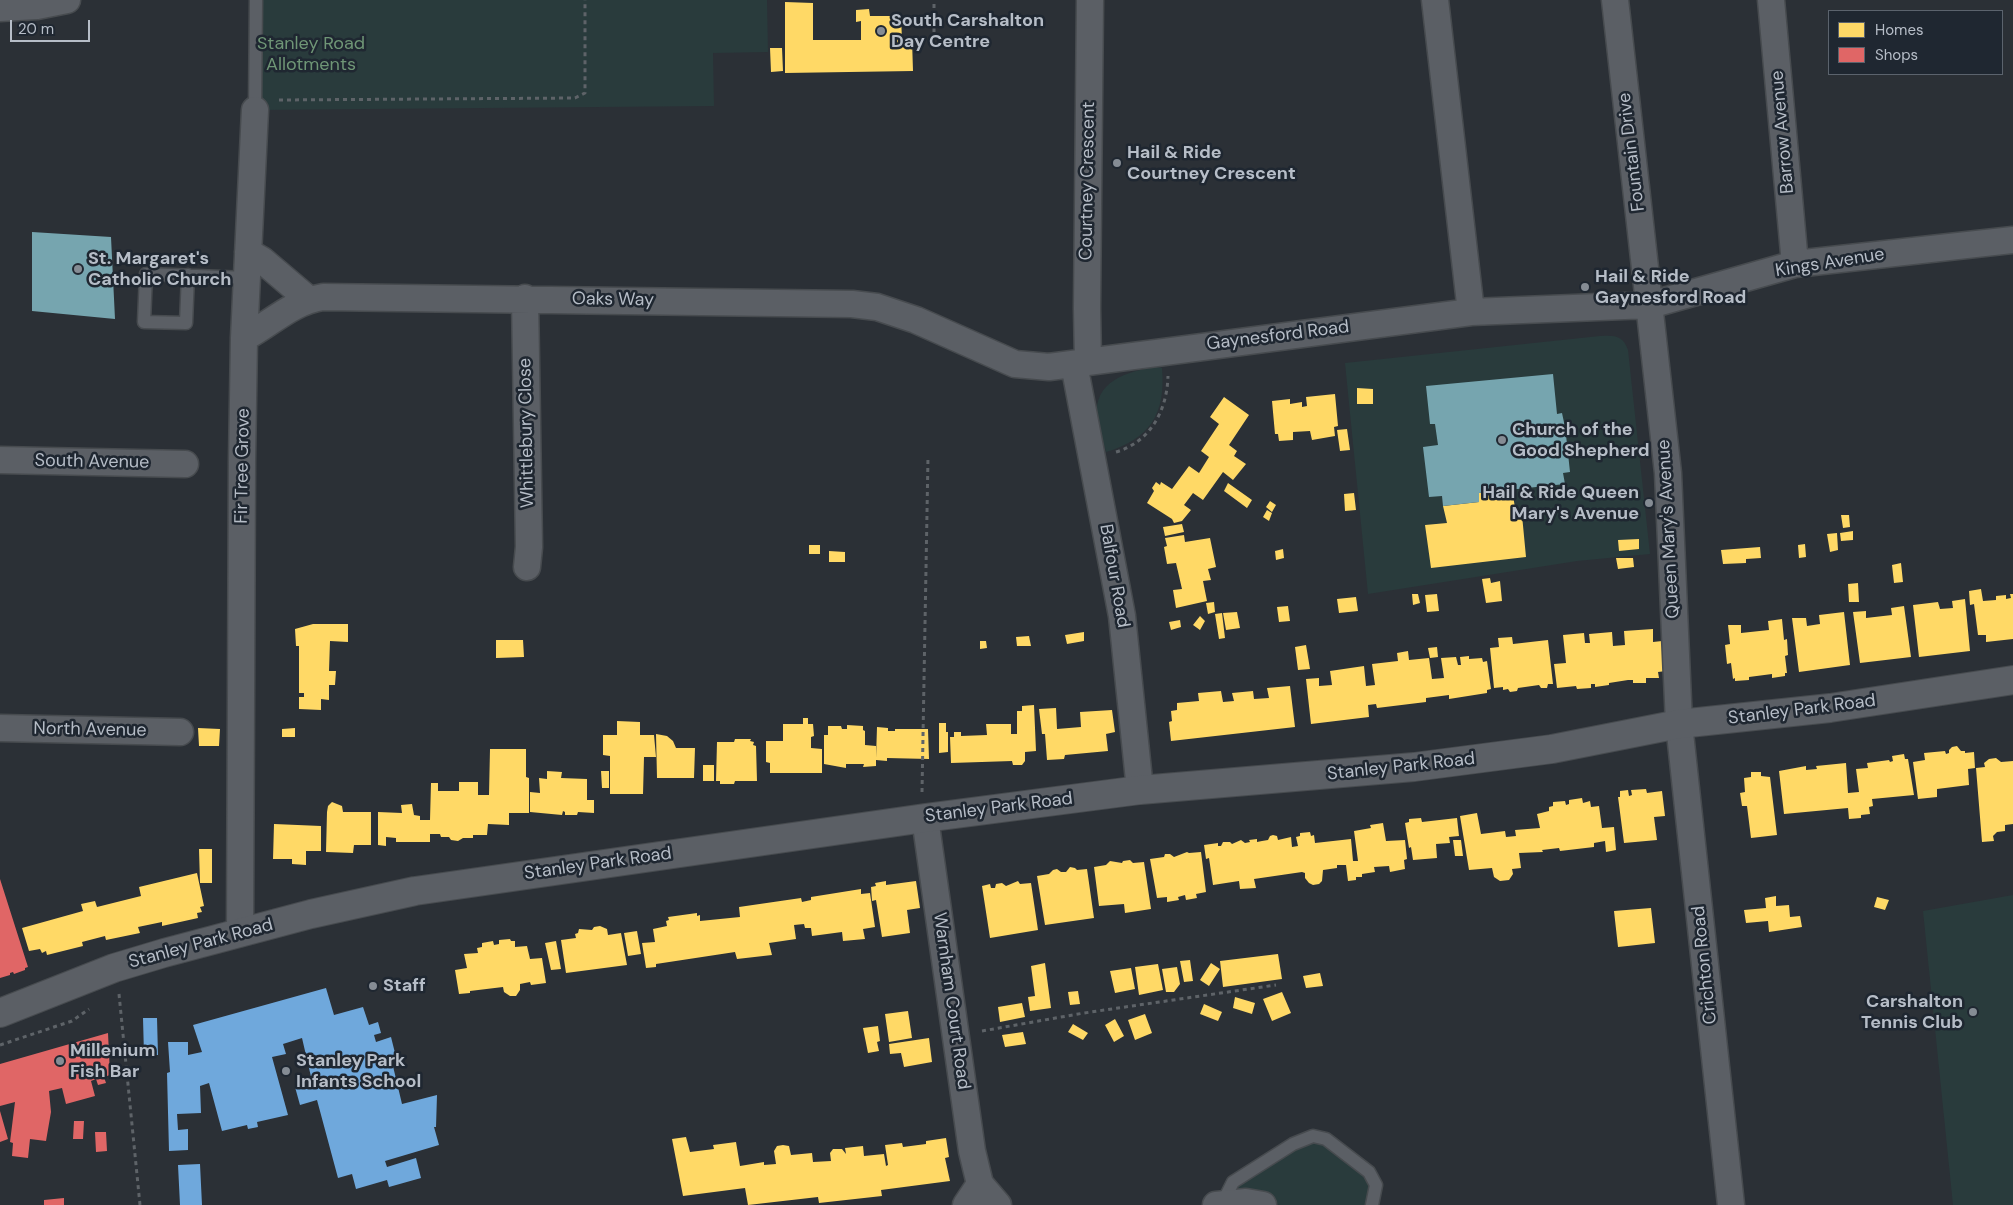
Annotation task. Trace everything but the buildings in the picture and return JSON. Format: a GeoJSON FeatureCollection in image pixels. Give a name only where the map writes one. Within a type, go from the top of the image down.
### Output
{"type":"FeatureCollection","features":[{"type":"Feature","properties":{"kind":"street"},"geometry":{"type":"LineString","coordinates":[[0,8],[37,6],[67,0]]}},
{"type":"Feature","properties":{"kind":"street","name":"Courtney Crescent"},"geometry":{"type":"LineString","coordinates":[[1081,363],[1087,308],[1090,0]]}},
{"type":"Feature","properties":{"kind":"street"},"geometry":{"type":"LineString","coordinates":[[1435,0],[1471,312]]}},
{"type":"Feature","properties":{"kind":"street","name":"Fountain Drive"},"geometry":{"type":"LineString","coordinates":[[1614,0],[1650,305]]}},
{"type":"Feature","properties":{"kind":"street","name":"Barrow Avenue"},"geometry":{"type":"LineString","coordinates":[[1771,0],[1795,264]]}},
{"type":"Feature","properties":{"kind":"street","name":"Fir Tree Grove"},"geometry":{"type":"LineString","coordinates":[[240,932],[239,737],[244,338],[256,104]]}},
{"type":"Feature","properties":{"kind":"street","name":"Kings Avenue"},"geometry":{"type":"LineString","coordinates":[[1650,305],[1795,264],[2013,240]]}},
{"type":"Feature","properties":{"kind":"street"},"geometry":{"type":"LineString","coordinates":[[248,265],[262,260],[308,299]]}},
{"type":"Feature","properties":{"kind":"street","name":"Oaks Way"},"geometry":{"type":"LineString","coordinates":[[244,338],[260,330],[278,315],[308,299],[323,297],[525,298],[852,304],[877,307],[916,320]]}},
{"type":"Feature","properties":{"kind":"street","name":"Whittlebury Close"},"geometry":{"type":"LineString","coordinates":[[525,298],[529,546],[527,567]]}},
{"type":"Feature","properties":{"kind":"street","name":"Gaynesford Road"},"geometry":{"type":"LineString","coordinates":[[916,320],[1015,364],[1049,367],[1471,312],[1650,305]]}},
{"type":"Feature","properties":{"kind":"street","name":"Queen Mary's Avenue"},"geometry":{"type":"LineString","coordinates":[[1650,305],[1668,473],[1679,724]]}},
{"type":"Feature","properties":{"kind":"street","name":"Balfour Road"},"geometry":{"type":"LineString","coordinates":[[1081,363],[1093,458],[1122,616],[1140,790]]}},
{"type":"Feature","properties":{"kind":"street","name":"South Avenue"},"geometry":{"type":"LineString","coordinates":[[0,460],[185,464]]}},
{"type":"Feature","properties":{"kind":"street","name":"Stanley Park Road"},"geometry":{"type":"LineString","coordinates":[[0,1013],[114,968],[240,932],[415,891],[502,877],[925,818],[1140,790],[1414,767],[1552,749],[1679,724],[1830,708],[2013,680]]}},
{"type":"Feature","properties":{"kind":"street","name":"Crichton Road"},"geometry":{"type":"LineString","coordinates":[[1679,724],[1731,1205]]}},
{"type":"Feature","properties":{"kind":"street","name":"North Avenue"},"geometry":{"type":"LineString","coordinates":[[0,728],[180,732]]}},
{"type":"Feature","properties":{"kind":"street","name":"Warnham Court Road"},"geometry":{"type":"LineString","coordinates":[[925,818],[972,1151],[980,1184],[998,1205]]}},
{"type":"Feature","properties":{"kind":"street"},"geometry":{"type":"LineString","coordinates":[[966,1205],[980,1184]]}},
{"type":"Feature","properties":{"kind":"street"},"geometry":{"type":"LineString","coordinates":[[1219,1205],[1246,1202],[1263,1205]]}},
{"type":"Feature","properties":{"kind":"lane","name":"Fir Tree Grove"},"geometry":{"type":"LineString","coordinates":[[256,0],[256,104]]}},
{"type":"Feature","properties":{"kind":"lane"},"geometry":{"type":"LineString","coordinates":[[188,275],[186,323],[144,322],[146,274],[188,275],[248,265]]}},
{"type":"Feature","properties":{"kind":"lane"},"geometry":{"type":"LineString","coordinates":[[1219,1205],[1233,1182],[1293,1144],[1313,1136],[1326,1139],[1369,1172],[1376,1185],[1372,1205]]}},
{"type":"Feature","properties":{"kind":"path"},"geometry":{"type":"LineString","coordinates":[[256,104],[369,98],[575,98],[585,93],[585,0]]}},
{"type":"Feature","properties":{"kind":"path"},"geometry":{"type":"LineString","coordinates":[[934,0],[934,32]]}},
{"type":"Feature","properties":{"kind":"path"},"geometry":{"type":"LineString","coordinates":[[1093,458],[1119,452],[1133,446],[1152,428],[1163,406],[1167,391],[1168,351]]}},
{"type":"Feature","properties":{"kind":"path"},"geometry":{"type":"LineString","coordinates":[[925,818],[922,797],[928,457]]}},
{"type":"Feature","properties":{"kind":"path"},"geometry":{"type":"LineString","coordinates":[[956,1033],[990,1030],[1084,1012],[1276,985]]}},
{"type":"Feature","properties":{"kind":"path"},"geometry":{"type":"LineString","coordinates":[[118,989],[140,1205]]}},
{"type":"Feature","properties":{"kind":"path"},"geometry":{"type":"LineString","coordinates":[[0,1045],[72,1021],[95,1005]]}},
{"type":"Feature","properties":{"kind":"green space","name":"Stanley Road Allotments"},"geometry":{"type":"Polygon","coordinates":[[[256,0],[767,0],[768,52],[713,53],[714,106],[255,110],[256,0]]]}},
{"type":"Feature","properties":{"kind":"green space"},"geometry":{"type":"Polygon","coordinates":[[[1600,336],[1621,339],[1628,350],[1650,554],[1577,561],[1368,594],[1345,363],[1600,336]]]}},
{"type":"Feature","properties":{"kind":"green space"},"geometry":{"type":"Polygon","coordinates":[[[1157,367],[1162,368],[1163,384],[1158,411],[1152,422],[1134,440],[1106,452],[1097,418],[1097,405],[1100,395],[1114,380],[1124,375],[1134,371],[1157,367]]]}},
{"type":"Feature","properties":{"kind":"green space","name":"Carshalton Tennis Club"},"geometry":{"type":"Polygon","coordinates":[[[2013,895],[2013,1205],[1953,1205],[1923,911],[2013,895]]]}},
{"type":"Feature","properties":{"kind":"green space"},"geometry":{"type":"Polygon","coordinates":[[[1314,1140],[1346,1159],[1368,1180],[1372,1190],[1368,1205],[1280,1205],[1246,1199],[1227,1199],[1237,1185],[1292,1149],[1314,1140]]]}},
{"type":"Feature","properties":{"kind":"place","name":"South Carshalton Day Centre"},"geometry":{"type":"Point","coordinates":[881,31]}},
{"type":"Feature","properties":{"kind":"place","name":"Hail & Ride Courtney Crescent"},"geometry":{"type":"Point","coordinates":[1117,163]}},
{"type":"Feature","properties":{"kind":"place","name":"St. Margaret's Catholic Church"},"geometry":{"type":"Point","coordinates":[78,269]}},
{"type":"Feature","properties":{"kind":"place","name":"Hail & Ride Gaynesford Road"},"geometry":{"type":"Point","coordinates":[1585,287]}},
{"type":"Feature","properties":{"kind":"place","name":"Church of the Good Shepherd"},"geometry":{"type":"Point","coordinates":[1502,440]}},
{"type":"Feature","properties":{"kind":"place","name":"Hail & Ride Queen Mary's Avenue"},"geometry":{"type":"Point","coordinates":[1649,503]}},
{"type":"Feature","properties":{"kind":"place","name":"Staff"},"geometry":{"type":"Point","coordinates":[373,986]}},
{"type":"Feature","properties":{"kind":"place","name":"Carshalton Tennis Club"},"geometry":{"type":"Point","coordinates":[1973,1012]}},
{"type":"Feature","properties":{"kind":"place","name":"Millenium Fish Bar"},"geometry":{"type":"Point","coordinates":[60,1061]}},
{"type":"Feature","properties":{"kind":"place","name":"Stanley Park Infants School"},"geometry":{"type":"Point","coordinates":[286,1071]}}]}
